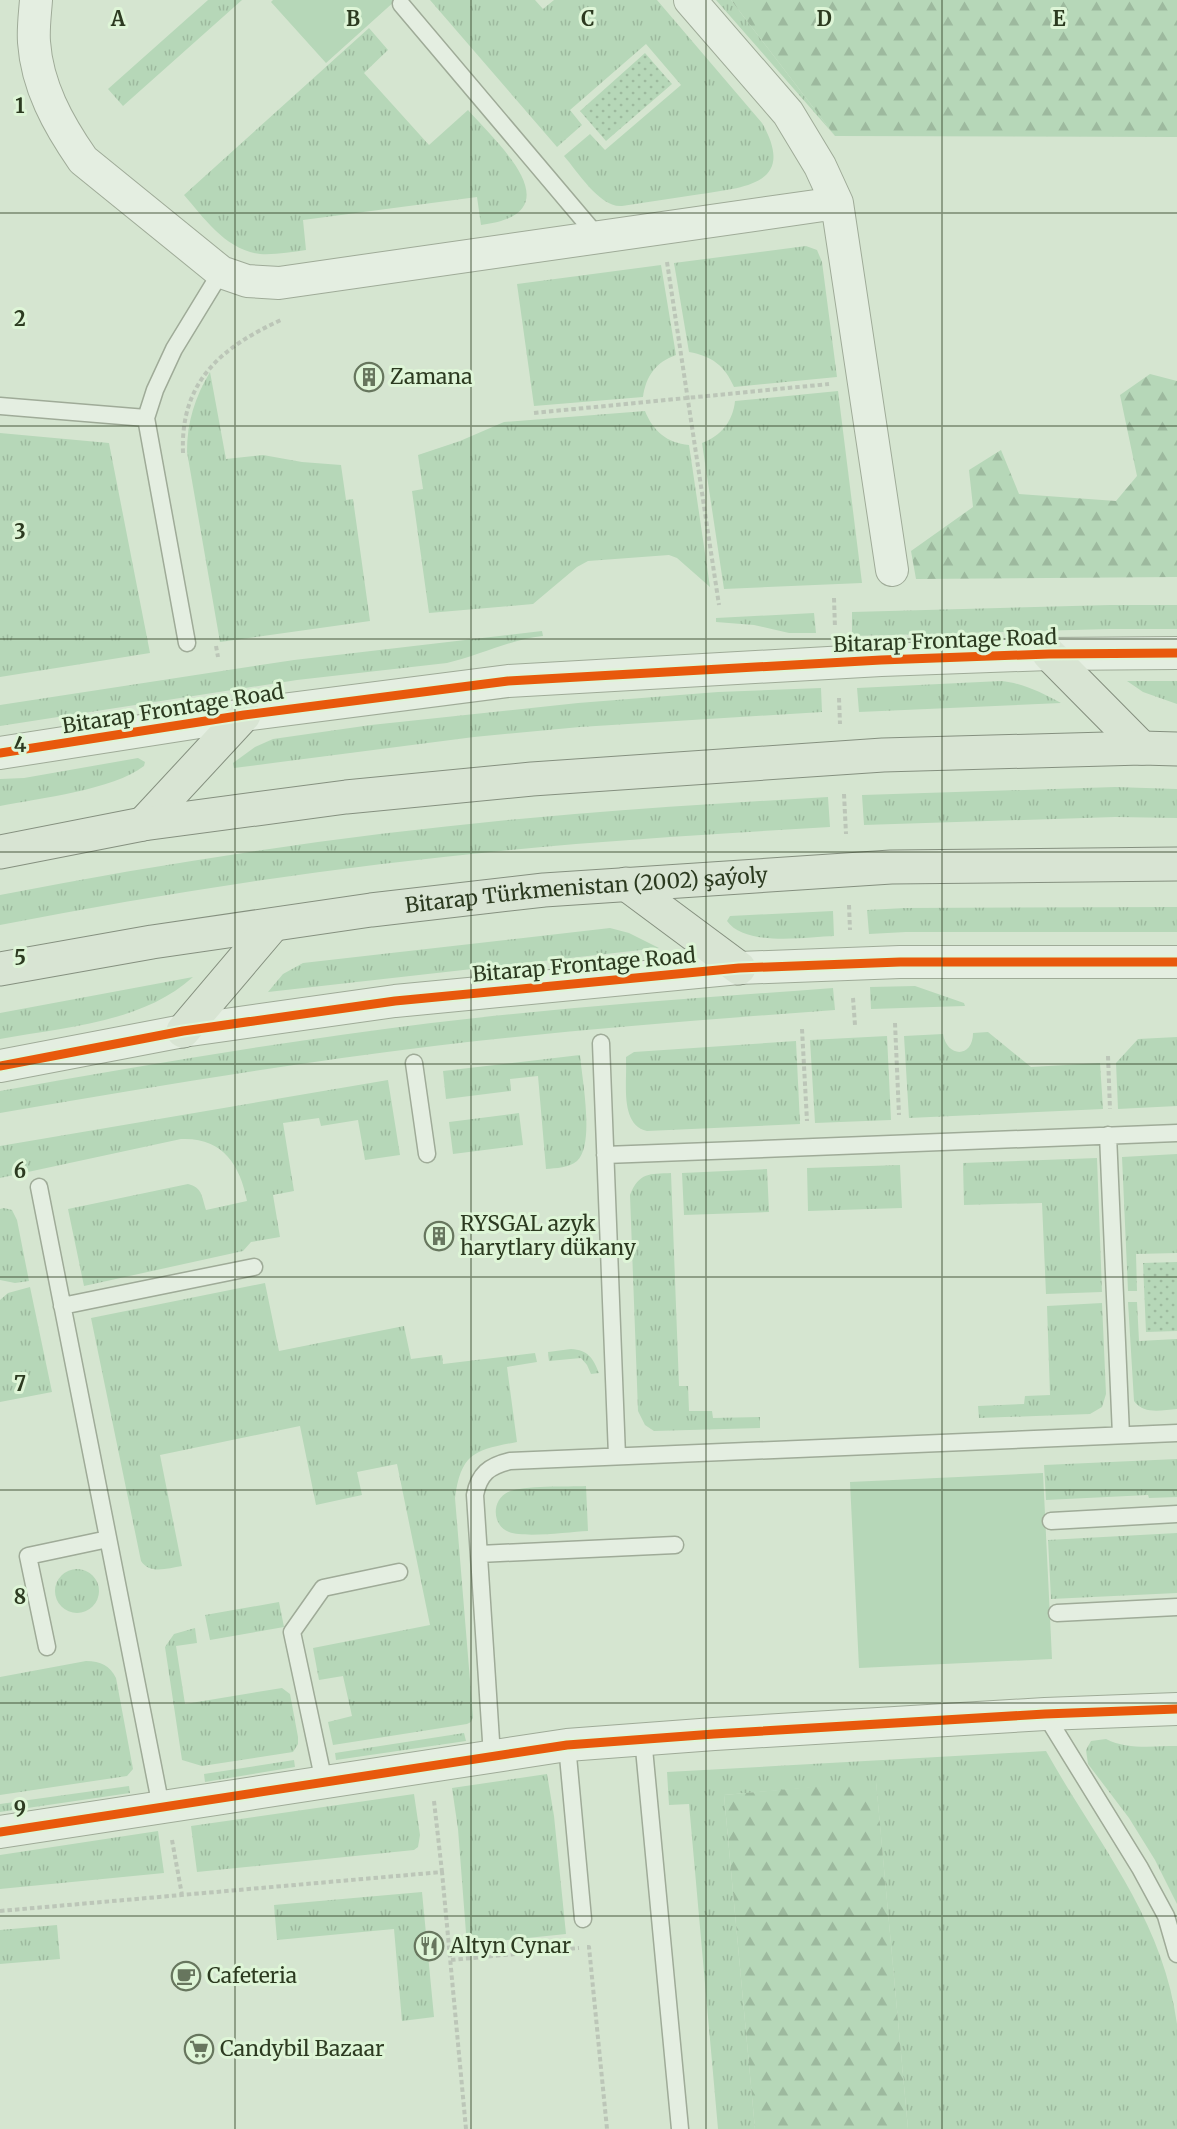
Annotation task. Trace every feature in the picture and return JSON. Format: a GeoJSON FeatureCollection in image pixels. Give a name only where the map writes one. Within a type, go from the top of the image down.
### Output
{"type":"FeatureCollection","features":[{"type":"Feature","properties":{"kind":"main road"},"geometry":{"type":"LineString","coordinates":[[1049,654],[1142,748]]}},
{"type":"Feature","properties":{"kind":"main road"},"geometry":{"type":"LineString","coordinates":[[143,824],[244,715]]}},
{"type":"Feature","properties":{"kind":"main road"},"geometry":{"type":"LineString","coordinates":[[0,852],[143,824],[369,795],[532,779],[842,758],[1142,748],[1177,749]]}},
{"type":"Feature","properties":{"kind":"main road","name":"Bitarap Türkmenistan (2002) şaýoly"},"geometry":{"type":"LineString","coordinates":[[0,969],[152,942],[371,910],[544,890],[891,867],[1177,864]]}},
{"type":"Feature","properties":{"kind":"main road"},"geometry":{"type":"LineString","coordinates":[[626,884],[739,968]]}},
{"type":"Feature","properties":{"kind":"main road"},"geometry":{"type":"LineString","coordinates":[[183,1031],[272,926]]}},
{"type":"Feature","properties":{"kind":"street"},"geometry":{"type":"LineString","coordinates":[[36,0],[34,41],[48,102],[83,160],[221,272],[247,281],[279,283],[837,203]]}},
{"type":"Feature","properties":{"kind":"street"},"geometry":{"type":"LineString","coordinates":[[690,0],[788,113],[820,166],[837,203],[892,570]]}},
{"type":"Feature","properties":{"kind":"street","name":"Bitarap Frontage Road"},"geometry":{"type":"LineString","coordinates":[[0,753],[244,715],[508,681],[1049,654],[1177,654]]}},
{"type":"Feature","properties":{"kind":"street","name":"Bitarap Frontage Road"},"geometry":{"type":"LineString","coordinates":[[0,1066],[183,1031],[395,1001],[739,968],[852,964],[1177,962]]}},
{"type":"Feature","properties":{"kind":"street"},"geometry":{"type":"LineString","coordinates":[[0,1832],[567,1745],[643,1738],[1045,1714],[1177,1709]]}},
{"type":"Feature","properties":{"kind":"lane"},"geometry":{"type":"LineString","coordinates":[[401,4],[598,237]]}},
{"type":"Feature","properties":{"kind":"lane"},"geometry":{"type":"LineString","coordinates":[[187,643],[146,418],[155,390],[174,349],[221,272]]}},
{"type":"Feature","properties":{"kind":"lane"},"geometry":{"type":"LineString","coordinates":[[0,406],[146,418]]}},
{"type":"Feature","properties":{"kind":"lane"},"geometry":{"type":"LineString","coordinates":[[601,1043],[617,1456]]}},
{"type":"Feature","properties":{"kind":"lane"},"geometry":{"type":"LineString","coordinates":[[414,1063],[427,1154]]}},
{"type":"Feature","properties":{"kind":"lane"},"geometry":{"type":"LineString","coordinates":[[605,1155],[1177,1133]]}},
{"type":"Feature","properties":{"kind":"lane"},"geometry":{"type":"LineString","coordinates":[[1108,1135],[1120,1435]]}},
{"type":"Feature","properties":{"kind":"lane"},"geometry":{"type":"LineString","coordinates":[[39,1187],[161,1807]]}},
{"type":"Feature","properties":{"kind":"lane"},"geometry":{"type":"LineString","coordinates":[[62,1306],[254,1267]]}},
{"type":"Feature","properties":{"kind":"lane"},"geometry":{"type":"LineString","coordinates":[[492,1756],[476,1495],[478,1482],[486,1470],[510,1461],[1177,1433]]}},
{"type":"Feature","properties":{"kind":"lane"},"geometry":{"type":"LineString","coordinates":[[1051,1521],[1177,1514]]}},
{"type":"Feature","properties":{"kind":"lane"},"geometry":{"type":"LineString","coordinates":[[47,1647],[28,1556],[108,1539]]}},
{"type":"Feature","properties":{"kind":"lane"},"geometry":{"type":"LineString","coordinates":[[479,1554],[675,1545]]}},
{"type":"Feature","properties":{"kind":"lane"},"geometry":{"type":"LineString","coordinates":[[324,1782],[292,1632],[323,1588],[399,1572]]}},
{"type":"Feature","properties":{"kind":"lane"},"geometry":{"type":"LineString","coordinates":[[1057,1613],[1177,1607]]}},
{"type":"Feature","properties":{"kind":"lane"},"geometry":{"type":"LineString","coordinates":[[1045,1714],[1140,1868],[1166,1916],[1177,1954]]}},
{"type":"Feature","properties":{"kind":"lane"},"geometry":{"type":"LineString","coordinates":[[643,1738],[680,2129]]}},
{"type":"Feature","properties":{"kind":"lane"},"geometry":{"type":"LineString","coordinates":[[567,1745],[583,1919]]}},
{"type":"Feature","properties":{"kind":"path"},"geometry":{"type":"LineString","coordinates":[[666,259],[719,605]]}},
{"type":"Feature","properties":{"kind":"path"},"geometry":{"type":"LineString","coordinates":[[185,464],[183,433],[186,413],[200,379],[226,350],[254,332],[287,317]]}},
{"type":"Feature","properties":{"kind":"path"},"geometry":{"type":"LineString","coordinates":[[534,413],[837,384]]}},
{"type":"Feature","properties":{"kind":"path"},"geometry":{"type":"LineString","coordinates":[[834,598],[855,1025]]}},
{"type":"Feature","properties":{"kind":"path"},"geometry":{"type":"LineString","coordinates":[[214,635],[218,657]]}},
{"type":"Feature","properties":{"kind":"path"},"geometry":{"type":"LineString","coordinates":[[895,1023],[901,1143]]}},
{"type":"Feature","properties":{"kind":"path"},"geometry":{"type":"LineString","coordinates":[[802,1029],[808,1147]]}},
{"type":"Feature","properties":{"kind":"path"},"geometry":{"type":"LineString","coordinates":[[1108,1056],[1110,1108],[1108,1135]]}},
{"type":"Feature","properties":{"kind":"path"},"geometry":{"type":"LineString","coordinates":[[428,1766],[442,1872],[466,2129]]}},
{"type":"Feature","properties":{"kind":"path"},"geometry":{"type":"LineString","coordinates":[[161,1807],[170,1831],[182,1895]]}},
{"type":"Feature","properties":{"kind":"path"},"geometry":{"type":"LineString","coordinates":[[0,1911],[442,1872]]}},
{"type":"Feature","properties":{"kind":"path"},"geometry":{"type":"LineString","coordinates":[[451,1960],[589,1947],[607,2129]]}},
{"type":"Feature","properties":{"kind":"green space"},"geometry":{"type":"Polygon","coordinates":[[[208,0],[242,0],[123,106],[108,89],[208,0]]]}},
{"type":"Feature","properties":{"kind":"green space"},"geometry":{"type":"Polygon","coordinates":[[[273,0],[396,0],[326,63],[271,2],[273,0]]]}},
{"type":"Feature","properties":{"kind":"green space"},"geometry":{"type":"Polygon","coordinates":[[[430,0],[535,0],[543,9],[554,0],[657,0],[762,123],[771,143],[773,159],[770,170],[761,179],[734,189],[622,206],[606,201],[590,188],[564,156],[590,134],[605,150],[681,85],[646,44],[570,110],[582,125],[557,147],[430,0]]]}},
{"type":"Feature","properties":{"kind":"green space"},"geometry":{"type":"Polygon","coordinates":[[[716,0],[731,0],[835,136],[716,0]]]}},
{"type":"Feature","properties":{"kind":"green space"},"geometry":{"type":"Polygon","coordinates":[[[731,0],[1177,0],[1177,137],[835,136],[731,0]]]}},
{"type":"Feature","properties":{"kind":"green space"},"geometry":{"type":"Polygon","coordinates":[[[369,28],[388,50],[364,73],[429,145],[468,110],[510,158],[521,176],[527,192],[523,207],[509,218],[481,225],[477,197],[303,220],[306,250],[277,254],[248,251],[226,240],[184,195],[369,28]]]}},
{"type":"Feature","properties":{"kind":"green space"},"geometry":{"type":"Polygon","coordinates":[[[645,53],[672,84],[606,141],[580,111],[645,53]]]}},
{"type":"Feature","properties":{"kind":"green space"},"geometry":{"type":"Polygon","coordinates":[[[806,246],[817,250],[822,262],[837,377],[734,387],[717,363],[689,352],[674,263],[806,246]]]}},
{"type":"Feature","properties":{"kind":"green space"},"geometry":{"type":"Polygon","coordinates":[[[661,265],[676,355],[663,362],[649,376],[643,397],[534,406],[517,284],[661,265]]]}},
{"type":"Feature","properties":{"kind":"green space"},"geometry":{"type":"Polygon","coordinates":[[[210,372],[226,459],[263,455],[302,462],[341,465],[346,500],[353,499],[370,621],[220,642],[187,452],[188,430],[193,410],[210,372]]]}},
{"type":"Feature","properties":{"kind":"green space"},"geometry":{"type":"Polygon","coordinates":[[[1150,374],[1177,381],[1177,577],[916,579],[911,551],[973,507],[969,470],[1001,450],[1019,494],[1116,501],[1137,476],[1120,395],[1150,374]]]}},
{"type":"Feature","properties":{"kind":"green space"},"geometry":{"type":"Polygon","coordinates":[[[838,391],[862,583],[724,589],[702,443],[725,427],[732,415],[735,401],[838,391]]]}},
{"type":"Feature","properties":{"kind":"green space"},"geometry":{"type":"Polygon","coordinates":[[[645,411],[652,424],[662,435],[674,442],[689,445],[710,587],[677,558],[669,555],[588,561],[577,567],[533,604],[429,613],[412,491],[423,489],[418,455],[460,441],[504,422],[645,411]]]}},
{"type":"Feature","properties":{"kind":"green space"},"geometry":{"type":"Polygon","coordinates":[[[0,433],[109,443],[150,653],[0,677],[0,433]]]}},
{"type":"Feature","properties":{"kind":"green space"},"geometry":{"type":"Polygon","coordinates":[[[1177,605],[1177,629],[852,636],[852,612],[1177,605]]]}},
{"type":"Feature","properties":{"kind":"green space"},"geometry":{"type":"Polygon","coordinates":[[[814,613],[816,633],[789,633],[754,625],[716,622],[716,618],[814,613]]]}},
{"type":"Feature","properties":{"kind":"green space"},"geometry":{"type":"Polygon","coordinates":[[[542,631],[543,636],[518,641],[447,663],[297,680],[0,726],[0,705],[294,660],[542,631]]]}},
{"type":"Feature","properties":{"kind":"green space"},"geometry":{"type":"Polygon","coordinates":[[[1001,681],[1025,686],[1061,703],[859,712],[857,688],[1001,681]]]}},
{"type":"Feature","properties":{"kind":"green space"},"geometry":{"type":"Polygon","coordinates":[[[1127,681],[1177,681],[1177,704],[1143,692],[1127,681]]]}},
{"type":"Feature","properties":{"kind":"green space"},"geometry":{"type":"Polygon","coordinates":[[[821,688],[822,712],[580,727],[474,737],[234,768],[233,763],[255,747],[273,739],[371,725],[578,703],[718,692],[821,688]]]}},
{"type":"Feature","properties":{"kind":"green space"},"geometry":{"type":"Polygon","coordinates":[[[138,758],[145,762],[144,766],[114,781],[75,792],[0,806],[0,779],[24,778],[138,758]]]}},
{"type":"Feature","properties":{"kind":"green space"},"geometry":{"type":"Polygon","coordinates":[[[1115,787],[1177,789],[1177,818],[1115,817],[864,825],[862,795],[1115,787]]]}},
{"type":"Feature","properties":{"kind":"green space"},"geometry":{"type":"Polygon","coordinates":[[[828,797],[830,827],[608,841],[431,858],[214,887],[0,925],[0,895],[214,857],[430,828],[638,809],[828,797]]]}},
{"type":"Feature","properties":{"kind":"green space"},"geometry":{"type":"Polygon","coordinates":[[[1177,907],[1177,932],[869,934],[867,910],[905,908],[1177,907]]]}},
{"type":"Feature","properties":{"kind":"green space"},"geometry":{"type":"Polygon","coordinates":[[[833,911],[834,936],[793,939],[762,937],[736,929],[727,921],[730,916],[833,911]]]}},
{"type":"Feature","properties":{"kind":"green space"},"geometry":{"type":"Polygon","coordinates":[[[610,928],[629,933],[659,948],[268,992],[283,974],[303,963],[610,928]]]}},
{"type":"Feature","properties":{"kind":"green space"},"geometry":{"type":"Polygon","coordinates":[[[193,977],[173,992],[127,1014],[102,1021],[0,1039],[0,1013],[193,977]]]}},
{"type":"Feature","properties":{"kind":"green space"},"geometry":{"type":"Polygon","coordinates":[[[915,986],[964,1003],[965,1006],[871,1009],[870,987],[915,986]]]}},
{"type":"Feature","properties":{"kind":"green space"},"geometry":{"type":"Polygon","coordinates":[[[833,988],[835,1010],[584,1030],[434,1046],[216,1077],[0,1113],[0,1091],[269,1046],[377,1030],[531,1012],[833,988]]]}},
{"type":"Feature","properties":{"kind":"green space"},"geometry":{"type":"Polygon","coordinates":[[[988,1032],[1031,1067],[1100,1063],[1103,1109],[909,1118],[904,1036],[943,1034],[949,1047],[960,1052],[969,1047],[973,1033],[988,1032]]]}},
{"type":"Feature","properties":{"kind":"green space"},"geometry":{"type":"Polygon","coordinates":[[[887,1036],[891,1120],[815,1123],[810,1040],[887,1036]]]}},
{"type":"Feature","properties":{"kind":"green space"},"geometry":{"type":"Polygon","coordinates":[[[1177,1037],[1177,1106],[1118,1109],[1116,1063],[1138,1039],[1177,1037]]]}},
{"type":"Feature","properties":{"kind":"green space"},"geometry":{"type":"Polygon","coordinates":[[[796,1041],[800,1124],[647,1131],[632,1121],[627,1103],[626,1057],[634,1052],[796,1041]]]}},
{"type":"Feature","properties":{"kind":"green space"},"geometry":{"type":"Polygon","coordinates":[[[580,1055],[586,1111],[585,1141],[577,1161],[566,1166],[546,1169],[538,1076],[510,1079],[511,1091],[446,1099],[443,1071],[580,1055]]]}},
{"type":"Feature","properties":{"kind":"green space"},"geometry":{"type":"Polygon","coordinates":[[[388,1080],[400,1155],[365,1160],[358,1120],[321,1126],[319,1118],[283,1123],[294,1191],[273,1195],[280,1237],[251,1242],[243,1251],[84,1286],[68,1209],[188,1184],[199,1190],[206,1210],[247,1201],[240,1175],[234,1165],[227,1155],[208,1143],[181,1139],[0,1178],[0,1146],[388,1080]]]}},
{"type":"Feature","properties":{"kind":"green space"},"geometry":{"type":"Polygon","coordinates":[[[519,1113],[523,1145],[453,1154],[449,1122],[519,1113]]]}},
{"type":"Feature","properties":{"kind":"green space"},"geometry":{"type":"Polygon","coordinates":[[[1177,1154],[1177,1253],[1136,1254],[1137,1291],[1128,1291],[1122,1157],[1177,1154]]]}},
{"type":"Feature","properties":{"kind":"green space"},"geometry":{"type":"Polygon","coordinates":[[[1097,1158],[1102,1292],[1046,1294],[1042,1203],[964,1205],[963,1163],[1097,1158]]]}},
{"type":"Feature","properties":{"kind":"green space"},"geometry":{"type":"Polygon","coordinates":[[[900,1165],[902,1208],[808,1211],[807,1168],[900,1165]]]}},
{"type":"Feature","properties":{"kind":"green space"},"geometry":{"type":"Polygon","coordinates":[[[767,1169],[769,1212],[684,1215],[682,1173],[767,1169]]]}},
{"type":"Feature","properties":{"kind":"green space"},"geometry":{"type":"Polygon","coordinates":[[[671,1173],[679,1386],[688,1386],[689,1411],[712,1411],[713,1418],[760,1417],[760,1428],[654,1431],[645,1425],[638,1411],[630,1195],[633,1187],[641,1178],[651,1174],[671,1173]]]}},
{"type":"Feature","properties":{"kind":"green space"},"geometry":{"type":"Polygon","coordinates":[[[0,1209],[12,1210],[17,1220],[29,1281],[15,1283],[0,1280],[0,1209]]]}},
{"type":"Feature","properties":{"kind":"green space"},"geometry":{"type":"Polygon","coordinates":[[[1177,1262],[1177,1331],[1146,1332],[1143,1263],[1177,1262]]]}},
{"type":"Feature","properties":{"kind":"green space"},"geometry":{"type":"Polygon","coordinates":[[[265,1283],[279,1351],[404,1326],[411,1359],[442,1355],[443,1364],[535,1353],[537,1362],[507,1367],[517,1442],[490,1448],[473,1456],[461,1471],[455,1498],[473,1717],[467,1724],[333,1745],[328,1722],[352,1716],[343,1676],[319,1680],[313,1648],[430,1625],[397,1464],[357,1472],[362,1495],[316,1505],[300,1426],[160,1455],[182,1566],[154,1569],[141,1561],[91,1318],[265,1283]]]}},
{"type":"Feature","properties":{"kind":"green space"},"geometry":{"type":"Polygon","coordinates":[[[30,1287],[52,1392],[0,1402],[0,1300],[8,1293],[30,1287]]]}},
{"type":"Feature","properties":{"kind":"green space"},"geometry":{"type":"Polygon","coordinates":[[[1128,1302],[1137,1302],[1139,1341],[1177,1339],[1177,1409],[1148,1410],[1134,1401],[1128,1302]]]}},
{"type":"Feature","properties":{"kind":"green space"},"geometry":{"type":"Polygon","coordinates":[[[1102,1303],[1106,1394],[1102,1407],[1090,1414],[979,1418],[978,1406],[1024,1404],[1025,1396],[1050,1395],[1047,1306],[1102,1303]]]}},
{"type":"Feature","properties":{"kind":"green space"},"geometry":{"type":"Polygon","coordinates":[[[571,1349],[586,1353],[599,1373],[591,1374],[581,1358],[549,1361],[548,1352],[571,1349]]]}},
{"type":"Feature","properties":{"kind":"green space"},"geometry":{"type":"Polygon","coordinates":[[[1177,1459],[1177,1497],[1149,1498],[1148,1495],[1046,1500],[1044,1465],[1177,1459]]]}},
{"type":"Feature","properties":{"kind":"green space"},"geometry":{"type":"Polygon","coordinates":[[[1043,1473],[1052,1659],[859,1668],[850,1482],[1043,1473]]]}},
{"type":"Feature","properties":{"kind":"green space"},"geometry":{"type":"Polygon","coordinates":[[[586,1486],[588,1531],[536,1535],[516,1534],[503,1529],[499,1524],[496,1507],[502,1496],[508,1492],[535,1487],[586,1486]]]}},
{"type":"Feature","properties":{"kind":"green space"},"geometry":{"type":"Polygon","coordinates":[[[1177,1533],[1177,1593],[1051,1599],[1048,1540],[1177,1533]]]}},
{"type":"Feature","properties":{"kind":"green space"},"geometry":{"type":"Polygon","coordinates":[[[77,1569],[93,1575],[99,1591],[93,1607],[77,1613],[61,1607],[55,1591],[61,1575],[77,1569]]]}},
{"type":"Feature","properties":{"kind":"green space"},"geometry":{"type":"Polygon","coordinates":[[[279,1602],[284,1627],[210,1640],[205,1615],[279,1602]]]}},
{"type":"Feature","properties":{"kind":"green space"},"geometry":{"type":"Polygon","coordinates":[[[195,1628],[197,1643],[176,1646],[185,1704],[282,1688],[290,1694],[298,1737],[298,1744],[293,1752],[202,1766],[182,1760],[165,1647],[174,1634],[195,1628]]]}},
{"type":"Feature","properties":{"kind":"green space"},"geometry":{"type":"Polygon","coordinates":[[[86,1661],[104,1665],[116,1678],[133,1769],[127,1776],[0,1795],[0,1677],[86,1661]]]}},
{"type":"Feature","properties":{"kind":"green space"},"geometry":{"type":"Polygon","coordinates":[[[464,1733],[466,1741],[336,1760],[335,1753],[464,1733]]]}},
{"type":"Feature","properties":{"kind":"green space"},"geometry":{"type":"Polygon","coordinates":[[[1106,1739],[1132,1746],[1177,1746],[1177,1904],[1155,1860],[1129,1818],[1088,1764],[1086,1750],[1091,1741],[1106,1739]]]}},
{"type":"Feature","properties":{"kind":"green space"},"geometry":{"type":"Polygon","coordinates":[[[1046,1751],[1125,1882],[1158,1949],[1177,2024],[1177,2129],[908,2129],[876,1782],[724,1795],[755,2129],[718,2129],[689,1804],[669,1805],[667,1772],[1046,1751]]]}},
{"type":"Feature","properties":{"kind":"green space"},"geometry":{"type":"Polygon","coordinates":[[[294,1760],[295,1767],[205,1782],[204,1774],[294,1760]]]}},
{"type":"Feature","properties":{"kind":"green space"},"geometry":{"type":"Polygon","coordinates":[[[547,1774],[554,1816],[566,1934],[489,1942],[470,1940],[466,1933],[458,1829],[452,1788],[547,1774]]]}},
{"type":"Feature","properties":{"kind":"green space"},"geometry":{"type":"Polygon","coordinates":[[[876,1781],[908,2129],[755,2129],[724,1795],[876,1781]]]}},
{"type":"Feature","properties":{"kind":"green space"},"geometry":{"type":"Polygon","coordinates":[[[129,1786],[130,1793],[0,1812],[0,1804],[129,1786]]]}},
{"type":"Feature","properties":{"kind":"green space"},"geometry":{"type":"Polygon","coordinates":[[[414,1794],[420,1835],[418,1847],[414,1850],[197,1872],[191,1826],[414,1794]]]}},
{"type":"Feature","properties":{"kind":"green space"},"geometry":{"type":"Polygon","coordinates":[[[158,1831],[164,1873],[0,1889],[0,1855],[158,1831]]]}},
{"type":"Feature","properties":{"kind":"green space"},"geometry":{"type":"Polygon","coordinates":[[[422,1892],[434,2017],[402,2021],[394,1929],[277,1940],[274,1905],[422,1892]]]}},
{"type":"Feature","properties":{"kind":"green space"},"geometry":{"type":"Polygon","coordinates":[[[57,1925],[60,1959],[0,1964],[0,1930],[57,1925]]]}},
{"type":"Feature","properties":{"kind":"cycle path"},"geometry":{"type":"LineString","coordinates":[[0,753],[244,715],[508,681],[881,660],[1049,654],[1177,653]]}},
{"type":"Feature","properties":{"kind":"cycle path"},"geometry":{"type":"LineString","coordinates":[[0,1066],[183,1031],[395,1001],[739,968],[900,962],[1177,962]]}},
{"type":"Feature","properties":{"kind":"cycle path"},"geometry":{"type":"LineString","coordinates":[[0,1832],[567,1745],[1045,1714],[1177,1709]]}},
{"type":"Feature","properties":{"kind":"place","name":"Zamana"},"geometry":{"type":"Point","coordinates":[369,377]}},
{"type":"Feature","properties":{"kind":"place","name":"RYSGAL azyk harytlary dükany"},"geometry":{"type":"Point","coordinates":[439,1236]}},
{"type":"Feature","properties":{"kind":"place","name":"Altyn Cynar"},"geometry":{"type":"Point","coordinates":[429,1946]}},
{"type":"Feature","properties":{"kind":"place","name":"Cafeteria"},"geometry":{"type":"Point","coordinates":[186,1976]}},
{"type":"Feature","properties":{"kind":"place","name":"Candybil Bazaar"},"geometry":{"type":"Point","coordinates":[199,2049]}}]}
